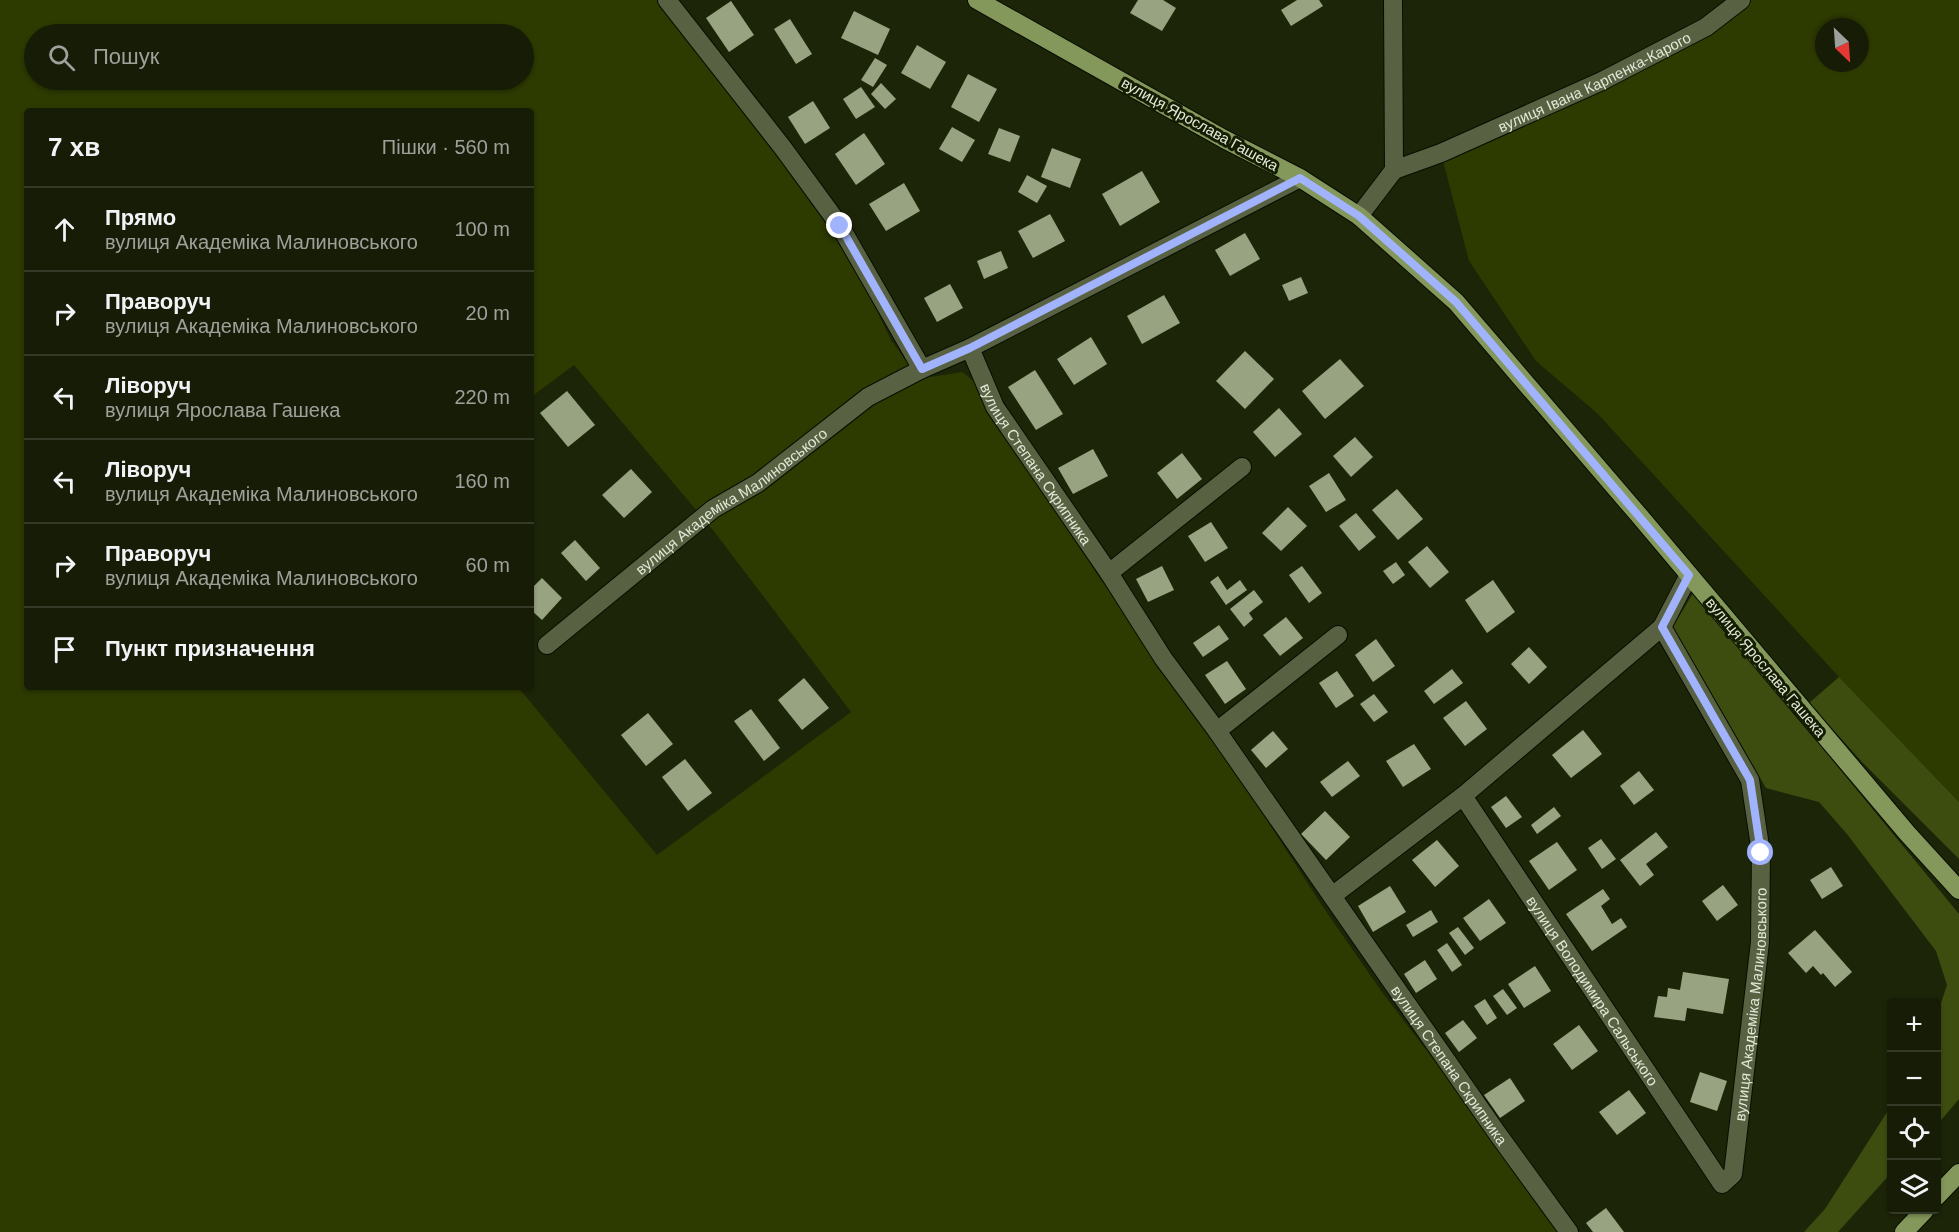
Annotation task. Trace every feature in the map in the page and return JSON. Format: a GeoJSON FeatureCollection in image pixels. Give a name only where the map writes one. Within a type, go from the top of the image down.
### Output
{"type":"FeatureCollection","features":[{"type":"Feature","properties":{"kind":"main road","name":"вулиця Ярослава Гашека"},"geometry":{"type":"LineString","coordinates":[[977,0],[1224,139],[1300,178],[1359,216],[1456,302],[1907,833],[1958,889]]}},
{"type":"Feature","properties":{"kind":"main road"},"geometry":{"type":"LineString","coordinates":[[1941,1192],[1959,1173]]}},
{"type":"Feature","properties":{"kind":"main road"},"geometry":{"type":"LineString","coordinates":[[1904,1232],[1920,1214]]}},
{"type":"Feature","properties":{"kind":"street"},"geometry":{"type":"LineString","coordinates":[[667,0],[783,148],[840,226],[922,369]]}},
{"type":"Feature","properties":{"kind":"street"},"geometry":{"type":"LineString","coordinates":[[1359,216],[1395,170],[1393,0]]}},
{"type":"Feature","properties":{"kind":"street","name":"вулиця Івана Карпенка-Карого"},"geometry":{"type":"LineString","coordinates":[[1395,170],[1441,153],[1602,81],[1706,27],[1741,0]]}},
{"type":"Feature","properties":{"kind":"street","name":"вулиця Академіка Малиновського"},"geometry":{"type":"LineString","coordinates":[[547,645],[713,509],[758,483],[868,397],[922,369],[970,348],[1300,178]]}},
{"type":"Feature","properties":{"kind":"street","name":"вулиця Степана Скрипника"},"geometry":{"type":"LineString","coordinates":[[970,348],[995,407],[1109,573],[1163,658],[1217,730],[1497,1133],[1569,1232]]}},
{"type":"Feature","properties":{"kind":"street"},"geometry":{"type":"LineString","coordinates":[[1109,573],[1242,467]]}},
{"type":"Feature","properties":{"kind":"street"},"geometry":{"type":"LineString","coordinates":[[1332,896],[1463,796],[1662,627],[1689,575]]}},
{"type":"Feature","properties":{"kind":"street","name":"вулиця Академіка Малиновського"},"geometry":{"type":"LineString","coordinates":[[1662,627],[1750,780],[1761,853],[1760,942],[1734,1174],[1722,1184]]}},
{"type":"Feature","properties":{"kind":"street"},"geometry":{"type":"LineString","coordinates":[[1217,730],[1338,635]]}},
{"type":"Feature","properties":{"kind":"street","name":"вулиця Володимира Сальського"},"geometry":{"type":"LineString","coordinates":[[1463,796],[1722,1184]]}},
{"type":"Feature","properties":{"kind":"green space"},"geometry":{"type":"Polygon","coordinates":[[[0,0],[668,0],[710,66],[761,136],[808,190],[857,270],[891,340],[906,361],[917,372],[931,377],[962,372],[981,387],[1099,577],[1230,763],[1325,910],[1382,992],[1565,1232],[0,1232],[0,0]]]}},
{"type":"Feature","properties":{"kind":"green space"},"geometry":{"type":"Polygon","coordinates":[[[1741,0],[1959,0],[1959,802],[1839,677],[1598,414],[1536,361],[1469,261],[1441,153],[1602,81],[1741,0]]]}},
{"type":"Feature","properties":{"kind":"green space"},"geometry":{"type":"Polygon","coordinates":[[[1693,593],[1959,914],[1959,1099],[1941,1120],[1941,1003],[1947,985],[1936,951],[1847,834],[1819,802],[1766,788],[1673,627],[1693,593]]]}},
{"type":"Feature","properties":{"kind":"green space"},"geometry":{"type":"Polygon","coordinates":[[[1839,677],[1959,802],[1959,859],[1863,763],[1809,703],[1839,677]]]}},
{"type":"Feature","properties":{"kind":"green space"},"geometry":{"type":"Polygon","coordinates":[[[1887,1112],[1887,1177],[1838,1232],[1804,1232],[1825,1209],[1887,1112]]]}},
{"type":"Feature","properties":{"kind":"building"},"geometry":{"type":"Polygon","coordinates":[[[1138,0],[1163,0],[1176,8],[1162,31],[1130,13],[1138,0]]]}},
{"type":"Feature","properties":{"kind":"building"},"geometry":{"type":"Polygon","coordinates":[[[1297,0],[1319,0],[1323,6],[1291,26],[1281,10],[1297,0]]]}},
{"type":"Feature","properties":{"kind":"building"},"geometry":{"type":"Polygon","coordinates":[[[731,1],[754,35],[729,52],[706,18],[731,1]]]}},
{"type":"Feature","properties":{"kind":"building"},"geometry":{"type":"Polygon","coordinates":[[[854,11],[890,29],[878,55],[841,38],[854,11]]]}},
{"type":"Feature","properties":{"kind":"building"},"geometry":{"type":"Polygon","coordinates":[[[790,19],[812,54],[796,64],[774,29],[790,19]]]}},
{"type":"Feature","properties":{"kind":"building"},"geometry":{"type":"Polygon","coordinates":[[[917,45],[946,62],[930,89],[901,73],[917,45]]]}},
{"type":"Feature","properties":{"kind":"building"},"geometry":{"type":"Polygon","coordinates":[[[875,58],[887,65],[873,87],[861,80],[875,58]]]}},
{"type":"Feature","properties":{"kind":"building"},"geometry":{"type":"Polygon","coordinates":[[[968,74],[997,89],[979,122],[951,107],[968,74]]]}},
{"type":"Feature","properties":{"kind":"building"},"geometry":{"type":"Polygon","coordinates":[[[881,83],[896,99],[885,109],[871,94],[881,83]]]}},
{"type":"Feature","properties":{"kind":"building"},"geometry":{"type":"Polygon","coordinates":[[[861,87],[875,107],[856,119],[843,99],[861,87]]]}},
{"type":"Feature","properties":{"kind":"building"},"geometry":{"type":"Polygon","coordinates":[[[813,101],[830,128],[805,144],[788,117],[813,101]]]}},
{"type":"Feature","properties":{"kind":"building"},"geometry":{"type":"Polygon","coordinates":[[[952,127],[975,140],[962,162],[939,149],[952,127]]]}},
{"type":"Feature","properties":{"kind":"building"},"geometry":{"type":"Polygon","coordinates":[[[999,128],[1020,136],[1010,162],[988,154],[999,128]]]}},
{"type":"Feature","properties":{"kind":"building"},"geometry":{"type":"Polygon","coordinates":[[[864,133],[885,164],[856,185],[835,154],[864,133]]]}},
{"type":"Feature","properties":{"kind":"building"},"geometry":{"type":"Polygon","coordinates":[[[1052,148],[1081,159],[1070,188],[1041,177],[1052,148]]]}},
{"type":"Feature","properties":{"kind":"building"},"geometry":{"type":"Polygon","coordinates":[[[1142,171],[1160,202],[1120,226],[1102,194],[1142,171]]]}},
{"type":"Feature","properties":{"kind":"building"},"geometry":{"type":"Polygon","coordinates":[[[1027,175],[1047,186],[1037,203],[1018,192],[1027,175]]]}},
{"type":"Feature","properties":{"kind":"building"},"geometry":{"type":"Polygon","coordinates":[[[904,183],[920,211],[886,231],[869,204],[904,183]]]}},
{"type":"Feature","properties":{"kind":"building"},"geometry":{"type":"Polygon","coordinates":[[[1050,214],[1065,241],[1033,258],[1018,231],[1050,214]]]}},
{"type":"Feature","properties":{"kind":"building"},"geometry":{"type":"Polygon","coordinates":[[[1245,233],[1260,259],[1230,276],[1215,250],[1245,233]]]}},
{"type":"Feature","properties":{"kind":"building"},"geometry":{"type":"Polygon","coordinates":[[[1001,251],[1008,268],[984,279],[977,261],[1001,251]]]}},
{"type":"Feature","properties":{"kind":"building"},"geometry":{"type":"Polygon","coordinates":[[[1301,277],[1308,293],[1289,301],[1282,285],[1301,277]]]}},
{"type":"Feature","properties":{"kind":"building"},"geometry":{"type":"Polygon","coordinates":[[[950,284],[963,308],[937,322],[924,298],[950,284]]]}},
{"type":"Feature","properties":{"kind":"building"},"geometry":{"type":"Polygon","coordinates":[[[1164,295],[1180,323],[1142,344],[1127,316],[1164,295]]]}},
{"type":"Feature","properties":{"kind":"building"},"geometry":{"type":"Polygon","coordinates":[[[1091,337],[1107,364],[1074,385],[1057,359],[1091,337]]]}},
{"type":"Feature","properties":{"kind":"building"},"geometry":{"type":"Polygon","coordinates":[[[1245,351],[1274,379],[1245,409],[1216,381],[1245,351]]]}},
{"type":"Feature","properties":{"kind":"building"},"geometry":{"type":"Polygon","coordinates":[[[1340,359],[1364,386],[1325,419],[1302,391],[1340,359]]]}},
{"type":"Feature","properties":{"kind":"building"},"geometry":{"type":"Polygon","coordinates":[[[1035,370],[1063,414],[1036,430],[1008,387],[1035,370]]]}},
{"type":"Feature","properties":{"kind":"building"},"geometry":{"type":"Polygon","coordinates":[[[567,391],[595,425],[568,447],[540,413],[567,391]]]}},
{"type":"Feature","properties":{"kind":"building"},"geometry":{"type":"Polygon","coordinates":[[[1279,408],[1302,434],[1275,457],[1253,432],[1279,408]]]}},
{"type":"Feature","properties":{"kind":"building"},"geometry":{"type":"Polygon","coordinates":[[[1355,437],[1373,457],[1351,477],[1333,456],[1355,437]]]}},
{"type":"Feature","properties":{"kind":"building"},"geometry":{"type":"Polygon","coordinates":[[[1093,449],[1108,476],[1073,494],[1058,468],[1093,449]]]}},
{"type":"Feature","properties":{"kind":"building"},"geometry":{"type":"Polygon","coordinates":[[[1182,453],[1202,479],[1177,499],[1157,473],[1182,453]]]}},
{"type":"Feature","properties":{"kind":"building"},"geometry":{"type":"Polygon","coordinates":[[[631,469],[652,492],[624,518],[602,495],[631,469]]]}},
{"type":"Feature","properties":{"kind":"building"},"geometry":{"type":"Polygon","coordinates":[[[1329,473],[1346,500],[1326,512],[1309,486],[1329,473]]]}},
{"type":"Feature","properties":{"kind":"building"},"geometry":{"type":"Polygon","coordinates":[[[1397,489],[1423,519],[1398,540],[1372,510],[1397,489]]]}},
{"type":"Feature","properties":{"kind":"building"},"geometry":{"type":"Polygon","coordinates":[[[1288,507],[1307,526],[1281,551],[1262,533],[1288,507]]]}},
{"type":"Feature","properties":{"kind":"building"},"geometry":{"type":"Polygon","coordinates":[[[1356,513],[1376,537],[1359,551],[1339,526],[1356,513]]]}},
{"type":"Feature","properties":{"kind":"building"},"geometry":{"type":"Polygon","coordinates":[[[1211,522],[1228,548],[1205,562],[1188,536],[1211,522]]]}},
{"type":"Feature","properties":{"kind":"building"},"geometry":{"type":"Polygon","coordinates":[[[575,540],[600,568],[586,581],[561,553],[575,540]]]}},
{"type":"Feature","properties":{"kind":"building"},"geometry":{"type":"Polygon","coordinates":[[[1427,546],[1449,572],[1430,588],[1408,562],[1427,546]]]}},
{"type":"Feature","properties":{"kind":"building"},"geometry":{"type":"Polygon","coordinates":[[[1396,562],[1405,575],[1393,584],[1383,571],[1396,562]]]}},
{"type":"Feature","properties":{"kind":"building"},"geometry":{"type":"Polygon","coordinates":[[[1162,566],[1174,590],[1148,602],[1136,579],[1162,566]]]}},
{"type":"Feature","properties":{"kind":"building"},"geometry":{"type":"Polygon","coordinates":[[[1302,566],[1322,593],[1309,603],[1289,575],[1302,566]]]}},
{"type":"Feature","properties":{"kind":"building"},"geometry":{"type":"Polygon","coordinates":[[[1218,576],[1227,590],[1240,580],[1247,590],[1226,605],[1210,582],[1218,576]]]}},
{"type":"Feature","properties":{"kind":"building"},"geometry":{"type":"Polygon","coordinates":[[[542,578],[562,598],[542,620],[534,613],[534,586],[542,578]]]}},
{"type":"Feature","properties":{"kind":"building"},"geometry":{"type":"Polygon","coordinates":[[[1493,580],[1515,612],[1487,633],[1465,600],[1493,580]]]}},
{"type":"Feature","properties":{"kind":"building"},"geometry":{"type":"Polygon","coordinates":[[[1254,590],[1263,602],[1249,613],[1253,619],[1244,627],[1230,609],[1254,590]]]}},
{"type":"Feature","properties":{"kind":"building"},"geometry":{"type":"Polygon","coordinates":[[[1286,617],[1303,638],[1280,656],[1263,635],[1286,617]]]}},
{"type":"Feature","properties":{"kind":"building"},"geometry":{"type":"Polygon","coordinates":[[[1219,625],[1229,639],[1203,657],[1193,643],[1219,625]]]}},
{"type":"Feature","properties":{"kind":"building"},"geometry":{"type":"Polygon","coordinates":[[[1376,639],[1395,666],[1373,682],[1355,655],[1376,639]]]}},
{"type":"Feature","properties":{"kind":"building"},"geometry":{"type":"Polygon","coordinates":[[[1529,647],[1547,667],[1529,684],[1511,664],[1529,647]]]}},
{"type":"Feature","properties":{"kind":"building"},"geometry":{"type":"Polygon","coordinates":[[[1227,661],[1246,689],[1225,704],[1205,675],[1227,661]]]}},
{"type":"Feature","properties":{"kind":"building"},"geometry":{"type":"Polygon","coordinates":[[[1452,669],[1463,683],[1434,704],[1424,691],[1452,669]]]}},
{"type":"Feature","properties":{"kind":"building"},"geometry":{"type":"Polygon","coordinates":[[[1337,671],[1354,696],[1336,708],[1319,683],[1337,671]]]}},
{"type":"Feature","properties":{"kind":"building"},"geometry":{"type":"Polygon","coordinates":[[[804,678],[829,708],[802,730],[778,700],[804,678]]]}},
{"type":"Feature","properties":{"kind":"building"},"geometry":{"type":"Polygon","coordinates":[[[1374,694],[1388,712],[1374,722],[1360,704],[1374,694]]]}},
{"type":"Feature","properties":{"kind":"building"},"geometry":{"type":"Polygon","coordinates":[[[1466,701],[1487,729],[1465,746],[1443,718],[1466,701]]]}},
{"type":"Feature","properties":{"kind":"building"},"geometry":{"type":"Polygon","coordinates":[[[751,709],[780,748],[764,761],[734,721],[751,709]]]}},
{"type":"Feature","properties":{"kind":"building"},"geometry":{"type":"Polygon","coordinates":[[[648,713],[673,744],[646,766],[621,735],[648,713]]]}},
{"type":"Feature","properties":{"kind":"building"},"geometry":{"type":"Polygon","coordinates":[[[1583,730],[1602,754],[1571,778],[1552,755],[1583,730]]]}},
{"type":"Feature","properties":{"kind":"building"},"geometry":{"type":"Polygon","coordinates":[[[1273,731],[1288,749],[1266,768],[1251,750],[1273,731]]]}},
{"type":"Feature","properties":{"kind":"building"},"geometry":{"type":"Polygon","coordinates":[[[1414,744],[1431,769],[1403,787],[1386,761],[1414,744]]]}},
{"type":"Feature","properties":{"kind":"building"},"geometry":{"type":"Polygon","coordinates":[[[685,759],[712,793],[688,811],[662,777],[685,759]]]}},
{"type":"Feature","properties":{"kind":"building"},"geometry":{"type":"Polygon","coordinates":[[[1348,761],[1360,776],[1332,797],[1320,782],[1348,761]]]}},
{"type":"Feature","properties":{"kind":"building"},"geometry":{"type":"Polygon","coordinates":[[[1639,771],[1654,790],[1634,805],[1620,786],[1639,771]]]}},
{"type":"Feature","properties":{"kind":"building"},"geometry":{"type":"Polygon","coordinates":[[[1506,796],[1522,817],[1506,828],[1491,807],[1506,796]]]}},
{"type":"Feature","properties":{"kind":"building"},"geometry":{"type":"Polygon","coordinates":[[[1554,807],[1561,816],[1537,834],[1531,825],[1554,807]]]}},
{"type":"Feature","properties":{"kind":"building"},"geometry":{"type":"Polygon","coordinates":[[[1325,811],[1350,837],[1326,860],[1301,834],[1325,811]]]}},
{"type":"Feature","properties":{"kind":"building"},"geometry":{"type":"Polygon","coordinates":[[[1656,832],[1668,847],[1646,864],[1654,875],[1640,886],[1620,860],[1656,832]]]}},
{"type":"Feature","properties":{"kind":"building"},"geometry":{"type":"Polygon","coordinates":[[[1601,839],[1616,859],[1602,869],[1588,848],[1601,839]]]}},
{"type":"Feature","properties":{"kind":"building"},"geometry":{"type":"Polygon","coordinates":[[[1437,840],[1459,866],[1435,887],[1412,860],[1437,840]]]}},
{"type":"Feature","properties":{"kind":"building"},"geometry":{"type":"Polygon","coordinates":[[[1557,842],[1577,870],[1549,890],[1529,861],[1557,842]]]}},
{"type":"Feature","properties":{"kind":"building"},"geometry":{"type":"Polygon","coordinates":[[[1831,867],[1843,886],[1822,899],[1810,880],[1831,867]]]}},
{"type":"Feature","properties":{"kind":"building"},"geometry":{"type":"Polygon","coordinates":[[[1723,885],[1738,905],[1717,921],[1702,901],[1723,885]]]}},
{"type":"Feature","properties":{"kind":"building"},"geometry":{"type":"Polygon","coordinates":[[[1390,886],[1406,912],[1373,932],[1358,906],[1390,886]]]}},
{"type":"Feature","properties":{"kind":"building"},"geometry":{"type":"Polygon","coordinates":[[[1603,889],[1610,899],[1601,906],[1612,924],[1621,918],[1627,927],[1592,951],[1566,914],[1603,889]]]}},
{"type":"Feature","properties":{"kind":"building"},"geometry":{"type":"Polygon","coordinates":[[[1489,899],[1506,923],[1480,941],[1463,918],[1489,899]]]}},
{"type":"Feature","properties":{"kind":"building"},"geometry":{"type":"Polygon","coordinates":[[[1431,910],[1438,922],[1413,937],[1406,925],[1431,910]]]}},
{"type":"Feature","properties":{"kind":"building"},"geometry":{"type":"Polygon","coordinates":[[[1458,927],[1474,948],[1465,955],[1449,933],[1458,927]]]}},
{"type":"Feature","properties":{"kind":"building"},"geometry":{"type":"Polygon","coordinates":[[[1815,930],[1852,972],[1835,987],[1823,973],[1821,975],[1813,966],[1806,973],[1788,953],[1815,930]]]}},
{"type":"Feature","properties":{"kind":"building"},"geometry":{"type":"Polygon","coordinates":[[[1447,943],[1462,965],[1452,972],[1437,950],[1447,943]]]}},
{"type":"Feature","properties":{"kind":"building"},"geometry":{"type":"Polygon","coordinates":[[[1425,960],[1437,979],[1416,993],[1404,974],[1425,960]]]}},
{"type":"Feature","properties":{"kind":"building"},"geometry":{"type":"Polygon","coordinates":[[[1535,966],[1551,991],[1524,1008],[1508,984],[1535,966]]]}},
{"type":"Feature","properties":{"kind":"building"},"geometry":{"type":"Polygon","coordinates":[[[1683,972],[1729,979],[1723,1014],[1687,1008],[1685,1021],[1654,1017],[1658,996],[1667,997],[1668,988],[1680,990],[1683,972]]]}},
{"type":"Feature","properties":{"kind":"building"},"geometry":{"type":"Polygon","coordinates":[[[1503,989],[1517,1008],[1507,1015],[1493,996],[1503,989]]]}},
{"type":"Feature","properties":{"kind":"building"},"geometry":{"type":"Polygon","coordinates":[[[1485,999],[1497,1018],[1487,1025],[1474,1006],[1485,999]]]}},
{"type":"Feature","properties":{"kind":"building"},"geometry":{"type":"Polygon","coordinates":[[[1463,1020],[1477,1038],[1459,1052],[1445,1033],[1463,1020]]]}},
{"type":"Feature","properties":{"kind":"building"},"geometry":{"type":"Polygon","coordinates":[[[1579,1025],[1598,1051],[1572,1070],[1553,1044],[1579,1025]]]}},
{"type":"Feature","properties":{"kind":"building"},"geometry":{"type":"Polygon","coordinates":[[[1700,1072],[1727,1081],[1717,1111],[1690,1102],[1700,1072]]]}},
{"type":"Feature","properties":{"kind":"building"},"geometry":{"type":"Polygon","coordinates":[[[1510,1078],[1525,1101],[1500,1118],[1484,1095],[1510,1078]]]}},
{"type":"Feature","properties":{"kind":"building"},"geometry":{"type":"Polygon","coordinates":[[[1629,1090],[1646,1113],[1617,1135],[1599,1112],[1629,1090]]]}},
{"type":"Feature","properties":{"kind":"building"},"geometry":{"type":"Polygon","coordinates":[[[1606,1208],[1624,1232],[1593,1232],[1586,1223],[1606,1208]]]}},
{"type":"Feature","properties":{"kind":"route"},"geometry":{"type":"LineString","coordinates":[[840,226],[922,369],[970,348],[1300,178],[1359,216],[1456,302],[1689,575],[1662,627],[1750,780],[1761,853]]}}]}
